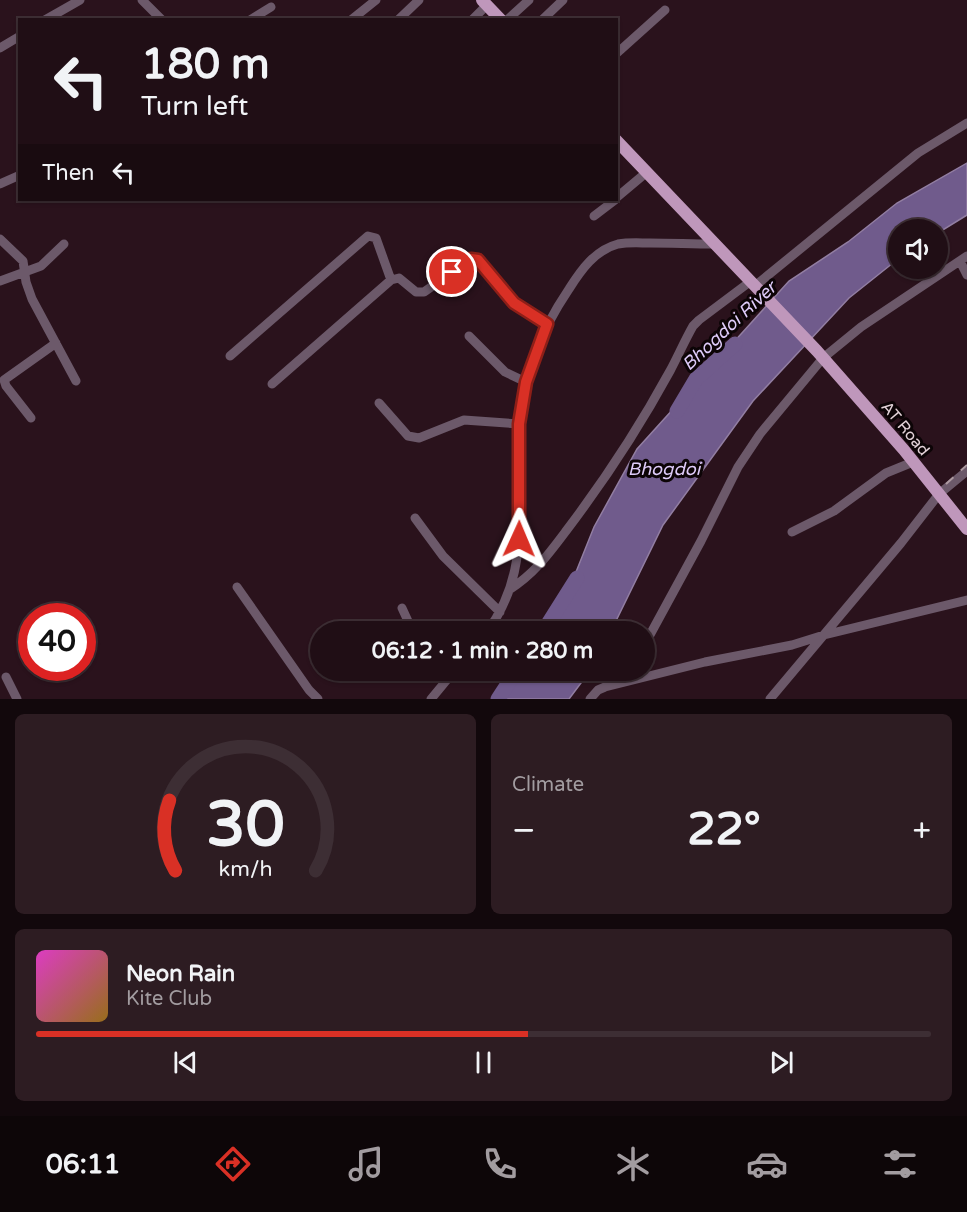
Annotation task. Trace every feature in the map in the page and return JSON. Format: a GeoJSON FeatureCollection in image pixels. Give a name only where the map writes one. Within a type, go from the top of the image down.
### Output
{"type":"FeatureCollection","features":[{"type":"Feature","properties":{"kind":"main road"},"geometry":{"type":"LineString","coordinates":[[484,2],[499,18]]}},
{"type":"Feature","properties":{"kind":"main road"},"geometry":{"type":"LineString","coordinates":[[618,142],[756,285]]}},
{"type":"Feature","properties":{"kind":"main road","name":"AT Road"},"geometry":{"type":"LineString","coordinates":[[756,285],[913,462],[967,529]]}},
{"type":"Feature","properties":{"kind":"street"},"geometry":{"type":"LineString","coordinates":[[48,18],[80,0]]}},
{"type":"Feature","properties":{"kind":"street"},"geometry":{"type":"LineString","coordinates":[[142,0],[160,18]]}},
{"type":"Feature","properties":{"kind":"street"},"geometry":{"type":"LineString","coordinates":[[354,18],[376,0]]}},
{"type":"Feature","properties":{"kind":"street"},"geometry":{"type":"LineString","coordinates":[[400,18],[419,0]]}},
{"type":"Feature","properties":{"kind":"street"},"geometry":{"type":"LineString","coordinates":[[509,18],[529,0]]}},
{"type":"Feature","properties":{"kind":"street"},"geometry":{"type":"LineString","coordinates":[[544,18],[563,0]]}},
{"type":"Feature","properties":{"kind":"street"},"geometry":{"type":"LineString","coordinates":[[473,18],[484,2]]}},
{"type":"Feature","properties":{"kind":"street"},"geometry":{"type":"LineString","coordinates":[[253,18],[271,7]]}},
{"type":"Feature","properties":{"kind":"street"},"geometry":{"type":"LineString","coordinates":[[618,52],[665,10]]}},
{"type":"Feature","properties":{"kind":"street"},"geometry":{"type":"LineString","coordinates":[[0,48],[18,37]]}},
{"type":"Feature","properties":{"kind":"street"},"geometry":{"type":"LineString","coordinates":[[510,591],[536,570],[580,512],[623,448],[670,371],[693,326],[756,285],[918,153],[967,123]]}},
{"type":"Feature","properties":{"kind":"street"},"geometry":{"type":"LineString","coordinates":[[618,197],[647,172]]}},
{"type":"Feature","properties":{"kind":"street"},"geometry":{"type":"LineString","coordinates":[[0,183],[18,176]]}},
{"type":"Feature","properties":{"kind":"street"},"geometry":{"type":"LineString","coordinates":[[594,216],[613,201]]}},
{"type":"Feature","properties":{"kind":"street"},"geometry":{"type":"LineString","coordinates":[[230,356],[368,236],[376,238],[392,280]]}},
{"type":"Feature","properties":{"kind":"street"},"geometry":{"type":"LineString","coordinates":[[0,239],[20,257],[32,299],[76,381]]}},
{"type":"Feature","properties":{"kind":"street"},"geometry":{"type":"LineString","coordinates":[[494,621],[510,591],[519,539],[519,424],[526,382],[547,324],[580,272],[592,259],[611,247],[629,243],[714,244]]}},
{"type":"Feature","properties":{"kind":"street"},"geometry":{"type":"LineString","coordinates":[[0,281],[40,266],[63,244]]}},
{"type":"Feature","properties":{"kind":"street"},"geometry":{"type":"LineString","coordinates":[[272,384],[392,280],[399,278],[420,293],[466,261],[475,258],[482,262],[514,303],[547,324]]}},
{"type":"Feature","properties":{"kind":"street"},"geometry":{"type":"LineString","coordinates":[[655,625],[746,453],[820,355],[964,258],[967,275]]}},
{"type":"Feature","properties":{"kind":"street"},"geometry":{"type":"LineString","coordinates":[[469,336],[505,372],[526,382]]}},
{"type":"Feature","properties":{"kind":"street"},"geometry":{"type":"LineString","coordinates":[[31,417],[6,386],[4,380],[56,343]]}},
{"type":"Feature","properties":{"kind":"street"},"geometry":{"type":"LineString","coordinates":[[379,404],[408,436],[413,438],[419,438],[464,420],[519,424]]}},
{"type":"Feature","properties":{"kind":"street"},"geometry":{"type":"LineString","coordinates":[[792,532],[834,511],[886,473],[913,462]]}},
{"type":"Feature","properties":{"kind":"street"},"geometry":{"type":"LineString","coordinates":[[770,699],[901,543],[939,494],[967,471]]}},
{"type":"Feature","properties":{"kind":"street"},"geometry":{"type":"LineString","coordinates":[[415,518],[450,564],[500,612]]}},
{"type":"Feature","properties":{"kind":"street"},"geometry":{"type":"LineString","coordinates":[[237,587],[309,690],[318,699]]}},
{"type":"Feature","properties":{"kind":"street"},"geometry":{"type":"LineString","coordinates":[[590,699],[602,688],[705,662],[792,645],[967,600]]}},
{"type":"Feature","properties":{"kind":"street"},"geometry":{"type":"LineString","coordinates":[[402,608],[408,621]]}},
{"type":"Feature","properties":{"kind":"street"},"geometry":{"type":"LineString","coordinates":[[6,677],[17,699]]}},
{"type":"Feature","properties":{"kind":"street"},"geometry":{"type":"LineString","coordinates":[[431,699],[443,681]]}},
{"type":"Feature","properties":{"kind":"water","name":"Bhogdoi"},"geometry":{"type":"Polygon","coordinates":[[[967,163],[967,215],[948,227],[948,219],[888,219],[888,267],[849,298],[753,401],[663,525],[616,621],[553,621],[564,602],[594,527],[637,449],[789,281],[848,242],[897,203],[967,163]]]}},
{"type":"Feature","properties":{"kind":"water"},"geometry":{"type":"Polygon","coordinates":[[[516,681],[582,681],[569,699],[504,699],[516,681]]]}},
{"type":"Feature","properties":{"kind":"waterway","name":"Bhogdoi River"},"geometry":{"type":"LineString","coordinates":[[677,411],[696,379],[735,344]]}},
{"type":"Feature","properties":{"kind":"waterway","name":"Bhogdoi River"},"geometry":{"type":"LineString","coordinates":[[550,621],[577,578]]}},
{"type":"Feature","properties":{"kind":"waterway","name":"Bhogdoi River"},"geometry":{"type":"LineString","coordinates":[[498,699],[510,681]]}},
{"type":"Feature","properties":{"kind":"railway"},"geometry":{"type":"LineString","coordinates":[[946,484],[967,465]]}},
{"type":"Feature","properties":{"kind":"route"},"geometry":{"type":"LineString","coordinates":[[452,272],[466,261],[475,258],[482,262],[514,303],[547,324],[526,382],[519,424],[519,539]]}}]}
